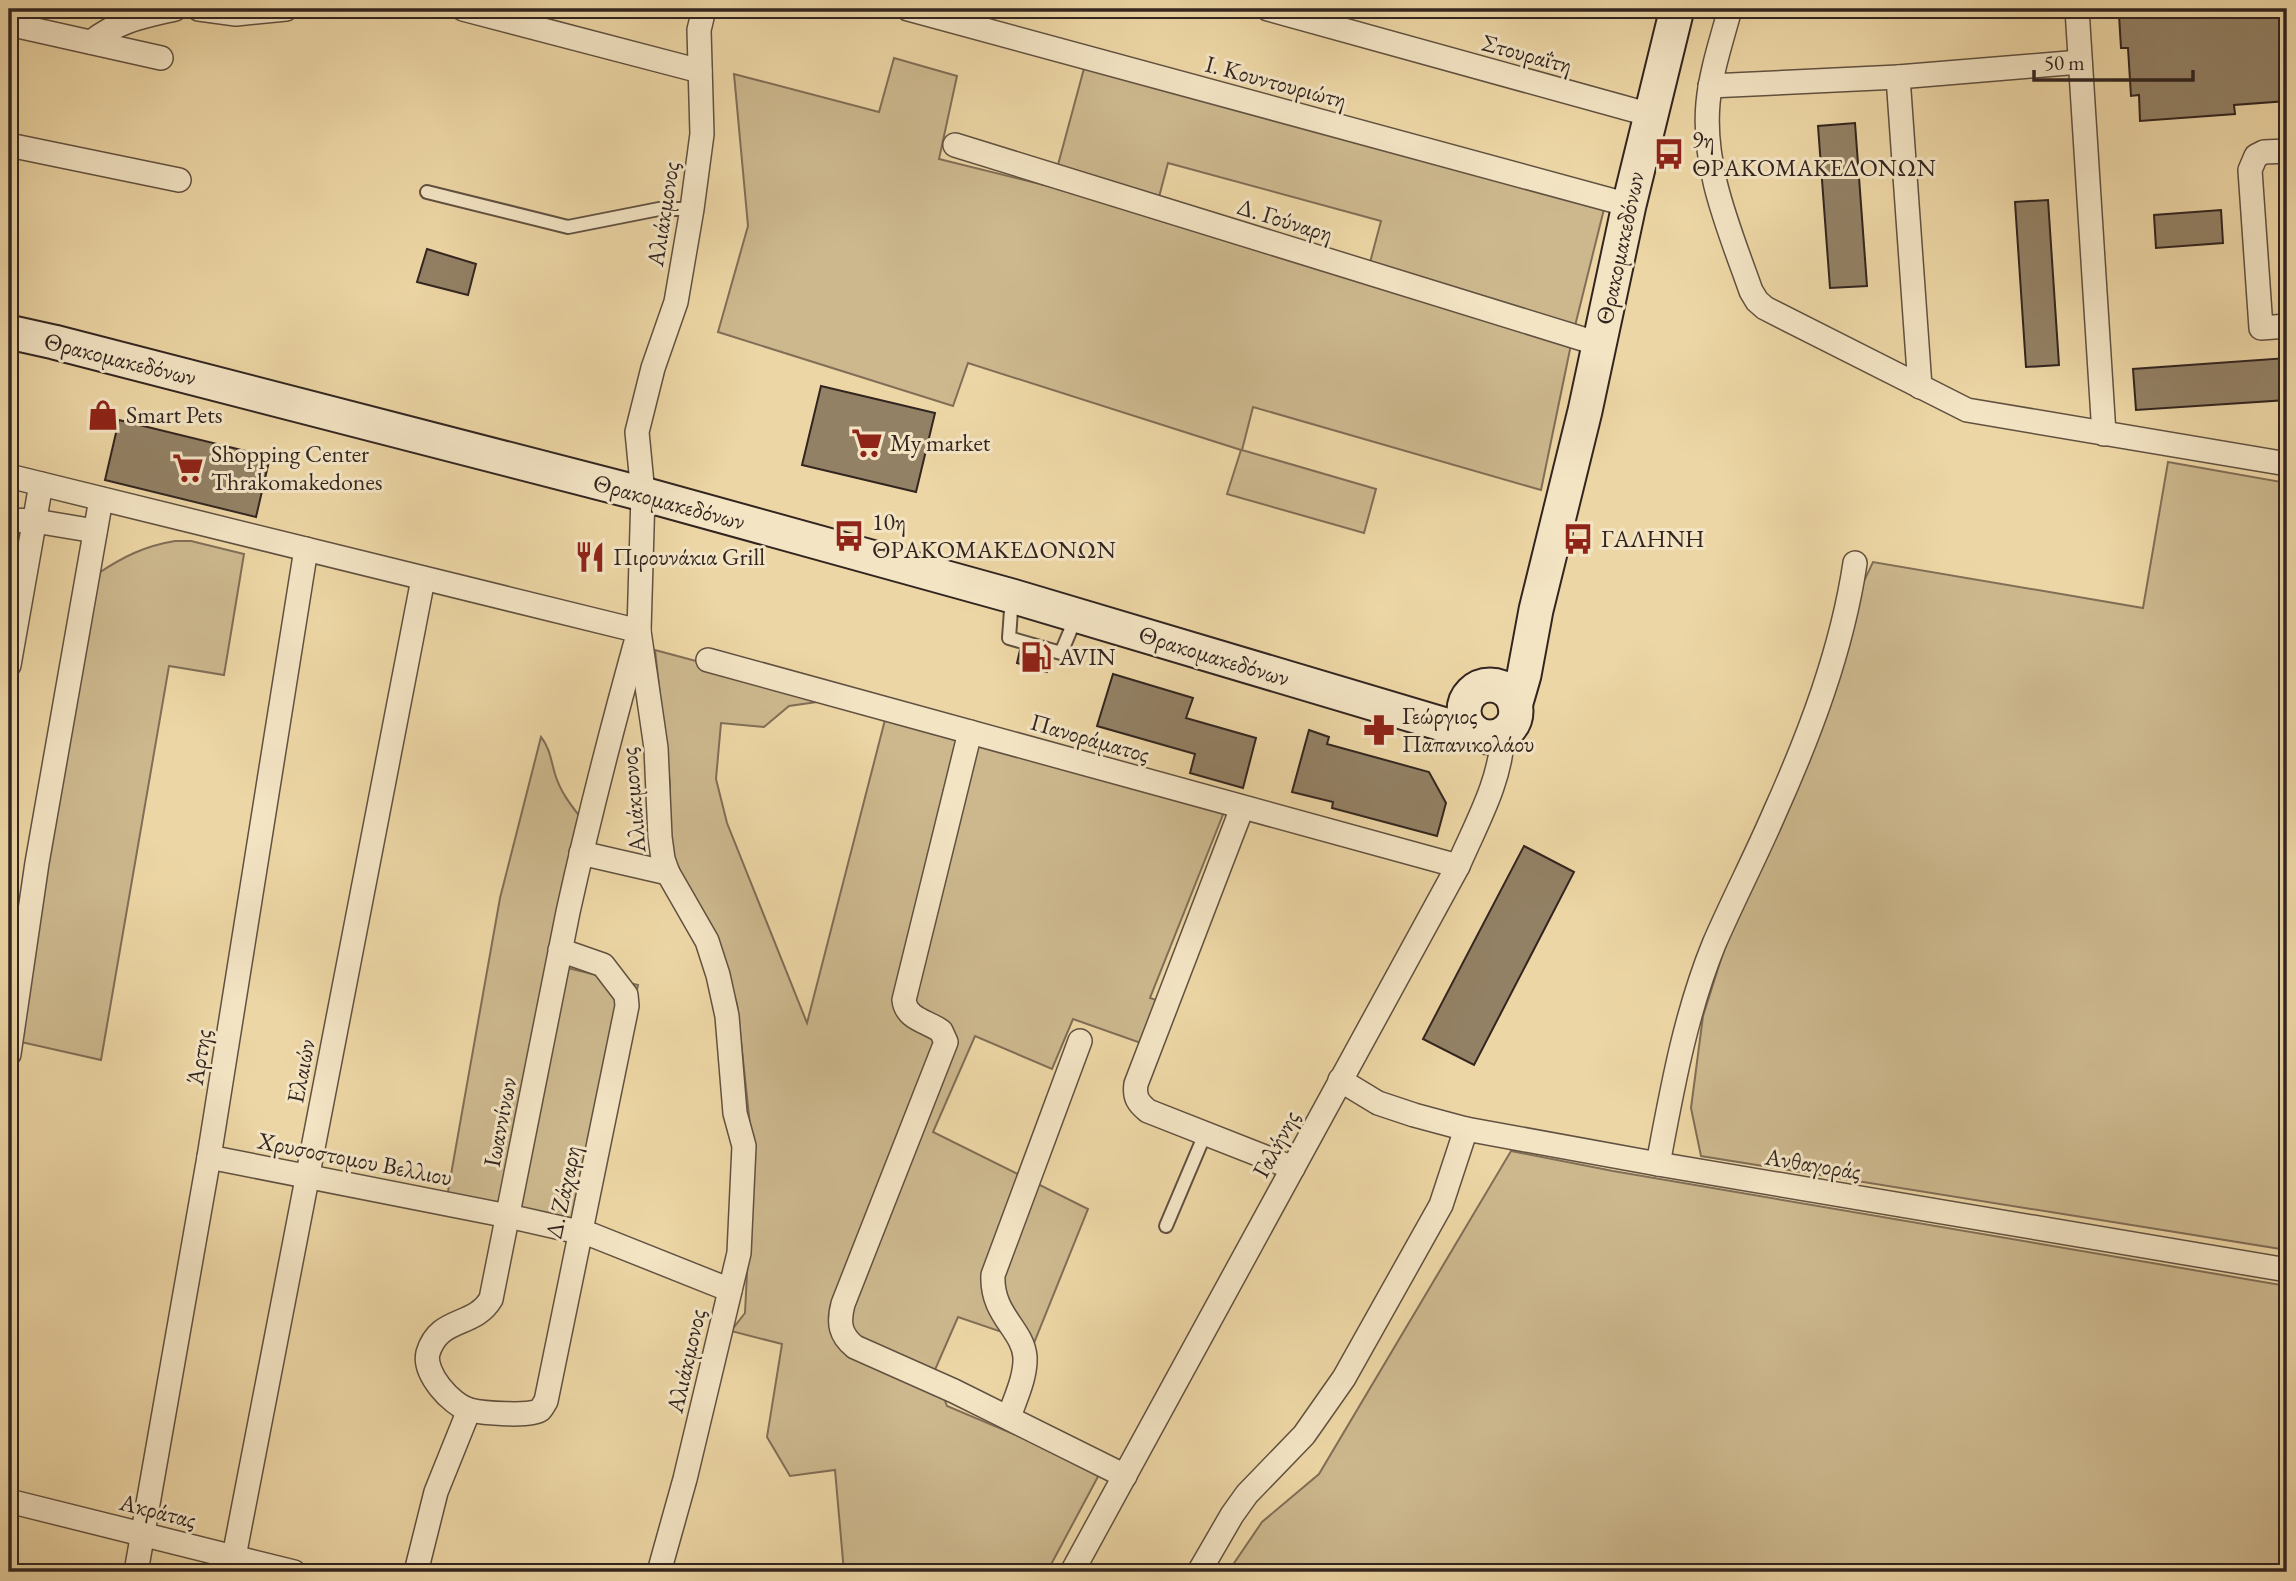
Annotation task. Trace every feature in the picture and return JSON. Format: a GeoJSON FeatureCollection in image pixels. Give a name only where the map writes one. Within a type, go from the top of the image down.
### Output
{"type":"FeatureCollection","features":[{"type":"Feature","properties":{"kind":"main road","name":"Θρακομακεδόνων"},"geometry":{"type":"LineString","coordinates":[[9,332],[643,494],[1077,614],[1404,713],[1499,725],[1524,675],[1536,610],[1629,205],[1677,9]]}},
{"type":"Feature","properties":{"kind":"main road","name":"Θρακομακεδόνων"},"geometry":{"type":"LineString","coordinates":[[1404,713],[1477,693],[1516,649],[1536,610]]}},
{"type":"Feature","properties":{"kind":"main road"},"geometry":{"type":"LineString","coordinates":[[1502,688],[1513,699],[1499,725],[1472,730],[1465,716],[1477,693],[1502,688]]}},
{"type":"Feature","properties":{"kind":"street"},"geometry":{"type":"LineString","coordinates":[[91,43],[111,27],[132,19],[176,9]]}},
{"type":"Feature","properties":{"kind":"street"},"geometry":{"type":"LineString","coordinates":[[199,9],[236,14],[286,9]]}},
{"type":"Feature","properties":{"kind":"street"},"geometry":{"type":"LineString","coordinates":[[463,9],[700,71]]}},
{"type":"Feature","properties":{"kind":"street","name":"Αλιάκμονος"},"geometry":{"type":"LineString","coordinates":[[659,1572],[685,1479],[739,1253],[744,1146],[735,1112],[727,1016],[708,941],[668,873],[660,837],[656,748],[639,631],[643,494],[637,432],[653,368],[676,302],[692,209],[702,134],[699,30],[704,9]]}},
{"type":"Feature","properties":{"kind":"street","name":"Ι. Κουντουριώτη"},"geometry":{"type":"LineString","coordinates":[[908,9],[1629,205]]}},
{"type":"Feature","properties":{"kind":"street","name":"Στουραΐτη"},"geometry":{"type":"LineString","coordinates":[[1268,9],[1321,16],[1651,115]]}},
{"type":"Feature","properties":{"kind":"street"},"geometry":{"type":"LineString","coordinates":[[1730,9],[1710,86],[1708,126],[1717,187],[1757,301],[1765,308],[1953,404],[1975,412],[2287,464]]}},
{"type":"Feature","properties":{"kind":"street"},"geometry":{"type":"LineString","coordinates":[[2077,9],[2104,434]]}},
{"type":"Feature","properties":{"kind":"street"},"geometry":{"type":"LineString","coordinates":[[9,24],[161,58]]}},
{"type":"Feature","properties":{"kind":"street"},"geometry":{"type":"LineString","coordinates":[[1710,86],[1898,77],[2080,62]]}},
{"type":"Feature","properties":{"kind":"street"},"geometry":{"type":"LineString","coordinates":[[1898,77],[1920,387]]}},
{"type":"Feature","properties":{"kind":"street"},"geometry":{"type":"LineString","coordinates":[[9,145],[179,180]]}},
{"type":"Feature","properties":{"kind":"street","name":"Δ. Γούναρη"},"geometry":{"type":"LineString","coordinates":[[955,145],[1599,344]]}},
{"type":"Feature","properties":{"kind":"street"},"geometry":{"type":"LineString","coordinates":[[2287,150],[2264,152],[2256,156],[2250,170],[2261,328],[2287,326]]}},
{"type":"Feature","properties":{"kind":"street"},"geometry":{"type":"LineString","coordinates":[[9,476],[639,631]]}},
{"type":"Feature","properties":{"kind":"street"},"geometry":{"type":"LineString","coordinates":[[9,665],[41,484]]}},
{"type":"Feature","properties":{"kind":"street"},"geometry":{"type":"LineString","coordinates":[[9,1054],[37,863],[101,499]]}},
{"type":"Feature","properties":{"kind":"street"},"geometry":{"type":"LineString","coordinates":[[9,520],[35,520],[95,531]]}},
{"type":"Feature","properties":{"kind":"street","name":"Άρτης"},"geometry":{"type":"LineString","coordinates":[[136,1572],[209,1157],[306,549]]}},
{"type":"Feature","properties":{"kind":"street"},"geometry":{"type":"LineString","coordinates":[[1658,1164],[1677,1065],[1700,982],[1714,944],[1812,723],[1843,624],[1855,563]]}},
{"type":"Feature","properties":{"kind":"street","name":"Ελαιών"},"geometry":{"type":"LineString","coordinates":[[233,1564],[423,579]]}},
{"type":"Feature","properties":{"kind":"street","name":"Ιωαννίνων"},"geometry":{"type":"LineString","coordinates":[[469,1410],[458,1404],[429,1373],[427,1357],[434,1338],[447,1326],[484,1310],[491,1299],[581,853],[599,774],[639,631]]}},
{"type":"Feature","properties":{"kind":"street","name":"Πανοράματος"},"geometry":{"type":"LineString","coordinates":[[708,660],[1458,866]]}},
{"type":"Feature","properties":{"kind":"street","name":"Γαλήνης"},"geometry":{"type":"LineString","coordinates":[[1072,1572],[1458,866],[1497,778],[1502,756],[1499,725]]}},
{"type":"Feature","properties":{"kind":"street"},"geometry":{"type":"LineString","coordinates":[[970,732],[904,1000],[905,1009],[911,1016],[941,1031],[946,1042],[843,1304],[840,1327],[844,1339],[855,1347],[1009,1417],[1125,1476]]}},
{"type":"Feature","properties":{"kind":"street"},"geometry":{"type":"LineString","coordinates":[[1242,808],[1136,1084],[1135,1093],[1139,1104],[1148,1111],[1293,1168]]}},
{"type":"Feature","properties":{"kind":"street"},"geometry":{"type":"LineString","coordinates":[[581,853],[668,873]]}},
{"type":"Feature","properties":{"kind":"street","name":"Δ. Ζάχαρη"},"geometry":{"type":"LineString","coordinates":[[469,1410],[528,1414],[540,1410],[546,1401],[628,1006],[626,995],[603,965],[560,950]]}},
{"type":"Feature","properties":{"kind":"street"},"geometry":{"type":"LineString","coordinates":[[1009,1417],[1023,1376],[1025,1357],[1021,1344],[995,1300],[992,1289],[993,1275],[1080,1041]]}},
{"type":"Feature","properties":{"kind":"street","name":"Ανθαγοράς"},"geometry":{"type":"LineString","coordinates":[[1340,1080],[1378,1102],[1413,1115],[1466,1129],[1658,1164],[2287,1269]]}},
{"type":"Feature","properties":{"kind":"street"},"geometry":{"type":"LineString","coordinates":[[1199,1572],[1247,1494],[1304,1435],[1344,1378],[1441,1205],[1466,1129]]}},
{"type":"Feature","properties":{"kind":"street","name":"Χρυσοστομου Βελλιου"},"geometry":{"type":"LineString","coordinates":[[209,1157],[582,1233],[730,1290]]}},
{"type":"Feature","properties":{"kind":"street"},"geometry":{"type":"LineString","coordinates":[[416,1572],[436,1492],[469,1410]]}},
{"type":"Feature","properties":{"kind":"street","name":"Ακράτας"},"geometry":{"type":"LineString","coordinates":[[9,1501],[143,1535],[233,1564],[294,1572]]}},
{"type":"Feature","properties":{"kind":"lane"},"geometry":{"type":"LineString","coordinates":[[427,192],[568,228],[659,209],[692,209]]}},
{"type":"Feature","properties":{"kind":"lane"},"geometry":{"type":"LineString","coordinates":[[1166,1226],[1205,1134]]}},
{"type":"Feature","properties":{"kind":"shaded area"},"geometry":{"type":"Polygon","coordinates":[[[894,58],[957,76],[939,159],[1052,187],[1086,61],[1605,205],[1574,330],[1541,490],[1253,407],[1242,450],[1376,489],[1364,533],[1227,494],[1241,450],[968,363],[953,406],[718,332],[748,226],[734,74],[879,112],[894,58]],[[1168,163],[1155,212],[1368,270],[1381,221],[1168,163]]]}},
{"type":"Feature","properties":{"kind":"shaded area"},"geometry":{"type":"Polygon","coordinates":[[[2168,462],[2287,483],[2287,1250],[1701,1156],[1691,1108],[1703,1016],[1728,937],[1821,732],[1864,581],[1873,562],[2143,608],[2168,462]]]}},
{"type":"Feature","properties":{"kind":"shaded area"},"geometry":{"type":"Polygon","coordinates":[[[175,541],[191,541],[244,554],[224,675],[169,666],[101,1060],[21,1042],[29,972],[97,574],[134,553],[175,541]]]}},
{"type":"Feature","properties":{"kind":"shaded area"},"geometry":{"type":"Polygon","coordinates":[[[655,650],[838,699],[789,706],[764,727],[721,723],[716,779],[727,823],[807,1023],[887,712],[1224,812],[1150,998],[1171,1005],[1155,1048],[1073,1019],[1052,1069],[975,1036],[933,1132],[1088,1209],[1034,1343],[958,1317],[934,1372],[947,1406],[1101,1471],[1047,1572],[844,1572],[835,1470],[790,1476],[767,1437],[782,1344],[731,1331],[745,1313],[753,1153],[737,1004],[709,921],[683,882],[673,855],[669,817],[670,785],[655,650]]]}},
{"type":"Feature","properties":{"kind":"shaded area"},"geometry":{"type":"Polygon","coordinates":[[[541,737],[560,786],[581,818],[547,963],[638,985],[586,1227],[447,1197],[500,898],[541,737]]]}},
{"type":"Feature","properties":{"kind":"shaded area"},"geometry":{"type":"Polygon","coordinates":[[[1511,1151],[1613,1171],[2287,1286],[2287,1572],[1228,1572],[1262,1522],[1319,1474],[1511,1151]]]}},
{"type":"Feature","properties":{"kind":"building"},"geometry":{"type":"Polygon","coordinates":[[[2217,9],[2287,9],[2287,101],[2234,105],[2235,114],[2140,121],[2139,95],[2131,96],[2128,48],[2121,48],[2119,15],[2217,9]]]}},
{"type":"Feature","properties":{"kind":"building"},"geometry":{"type":"Polygon","coordinates":[[[1855,123],[1867,286],[1830,288],[1818,126],[1855,123]]]}},
{"type":"Feature","properties":{"kind":"building"},"geometry":{"type":"Polygon","coordinates":[[[2048,200],[2059,365],[2026,367],[2015,202],[2048,200]]]}},
{"type":"Feature","properties":{"kind":"building"},"geometry":{"type":"Polygon","coordinates":[[[2221,210],[2223,243],[2156,248],[2154,215],[2221,210]]]}},
{"type":"Feature","properties":{"kind":"building"},"geometry":{"type":"Polygon","coordinates":[[[427,249],[476,264],[468,295],[417,282],[427,249]]]}},
{"type":"Feature","properties":{"kind":"building"},"geometry":{"type":"Polygon","coordinates":[[[2287,358],[2287,400],[2136,410],[2133,369],[2287,358]]]}},
{"type":"Feature","properties":{"kind":"building"},"geometry":{"type":"Polygon","coordinates":[[[821,386],[935,413],[916,492],[802,465],[821,386]]]}},
{"type":"Feature","properties":{"kind":"building","name":"Shopping Center Thrakomakedones"},"geometry":{"type":"Polygon","coordinates":[[[119,420],[270,457],[256,517],[105,480],[119,420]]]}},
{"type":"Feature","properties":{"kind":"building"},"geometry":{"type":"Polygon","coordinates":[[[1020,650],[1051,659],[1047,672],[1017,663],[1020,650]]]}},
{"type":"Feature","properties":{"kind":"building"},"geometry":{"type":"Polygon","coordinates":[[[1113,674],[1193,698],[1186,718],[1256,738],[1243,788],[1190,773],[1195,754],[1097,726],[1113,674]]]}},
{"type":"Feature","properties":{"kind":"building"},"geometry":{"type":"Polygon","coordinates":[[[1309,730],[1329,737],[1327,744],[1429,772],[1446,803],[1437,836],[1332,808],[1333,802],[1292,792],[1309,730]]]}},
{"type":"Feature","properties":{"kind":"building"},"geometry":{"type":"Polygon","coordinates":[[[1524,846],[1574,872],[1474,1065],[1423,1039],[1524,846]]]}},
{"type":"Feature","properties":{"kind":"place","name":"9η ΘΡΑΚΟΜΑΚΕΔΟΝΩΝ"},"geometry":{"type":"Point","coordinates":[1669,154]}},
{"type":"Feature","properties":{"kind":"place","name":"Smart Pets"},"geometry":{"type":"Point","coordinates":[103,415]}},
{"type":"Feature","properties":{"kind":"place","name":"My market"},"geometry":{"type":"Point","coordinates":[867,443]}},
{"type":"Feature","properties":{"kind":"place","name":"Shopping Center Thrakomakedones"},"geometry":{"type":"Point","coordinates":[188,468]}},
{"type":"Feature","properties":{"kind":"place","name":"10η ΘΡΑΚΟΜΑΚΕΔΟΝΩΝ"},"geometry":{"type":"Point","coordinates":[849,536]}},
{"type":"Feature","properties":{"kind":"place","name":"ΓΑΛΗΝΗ"},"geometry":{"type":"Point","coordinates":[1578,539]}},
{"type":"Feature","properties":{"kind":"place","name":"Πιρουνάκια Grill"},"geometry":{"type":"Point","coordinates":[590,557]}},
{"type":"Feature","properties":{"kind":"place","name":"AVIN"},"geometry":{"type":"Point","coordinates":[1036,657]}},
{"type":"Feature","properties":{"kind":"place","name":"Γεώργιος Παπανικολάου"},"geometry":{"type":"Point","coordinates":[1379,730]}}]}
